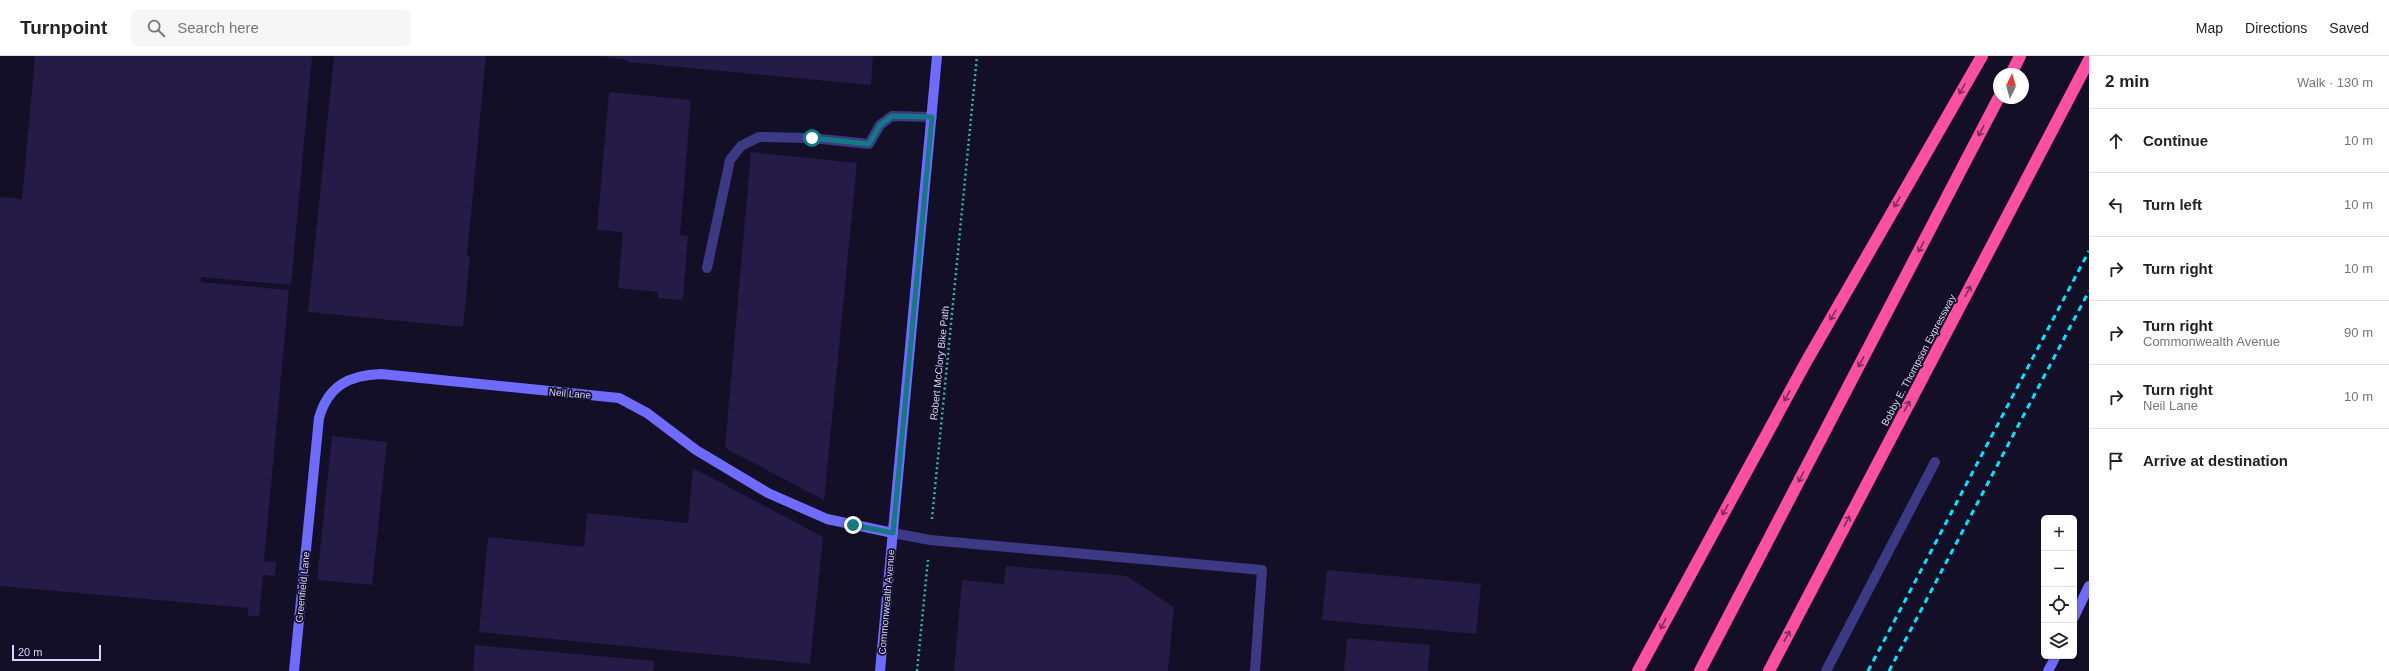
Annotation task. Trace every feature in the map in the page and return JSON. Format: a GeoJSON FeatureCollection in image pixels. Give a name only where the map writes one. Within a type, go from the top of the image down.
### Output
{"type":"FeatureCollection","features":[{"type":"Feature","properties":{"kind":"highway"},"geometry":{"type":"LineString","coordinates":[[1638,671],[1806,362],[1982,56]]}},
{"type":"Feature","properties":{"kind":"highway"},"geometry":{"type":"LineString","coordinates":[[2014,68],[2020,56]]}},
{"type":"Feature","properties":{"kind":"highway","name":"Bobby E. Thompson Expressway"},"geometry":{"type":"LineString","coordinates":[[1769,671],[2089,60]]}},
{"type":"Feature","properties":{"kind":"highway"},"geometry":{"type":"LineString","coordinates":[[1700,671],[1995,104]]}},
{"type":"Feature","properties":{"kind":"street","name":"Commonwealth Avenue"},"geometry":{"type":"LineString","coordinates":[[880,671],[937,56]]}},
{"type":"Feature","properties":{"kind":"street","name":"Neil Lane"},"geometry":{"type":"LineString","coordinates":[[310,502],[319,418],[322,406],[330,395],[344,382],[361,374],[381,374],[619,398],[648,413],[696,450],[768,493],[827,519],[893,533]]}},
{"type":"Feature","properties":{"kind":"street","name":"Greenfield Lane"},"geometry":{"type":"LineString","coordinates":[[294,671],[310,502]]}},
{"type":"Feature","properties":{"kind":"street"},"geometry":{"type":"LineString","coordinates":[[2077,611],[2089,586]]}},
{"type":"Feature","properties":{"kind":"street"},"geometry":{"type":"LineString","coordinates":[[2048,671],[2054,659]]}},
{"type":"Feature","properties":{"kind":"lane"},"geometry":{"type":"LineString","coordinates":[[707,268],[730,160],[741,146],[759,137],[812,138],[869,144],[880,125],[892,116],[932,117]]}},
{"type":"Feature","properties":{"kind":"lane"},"geometry":{"type":"LineString","coordinates":[[1826,671],[1935,462]]}},
{"type":"Feature","properties":{"kind":"lane"},"geometry":{"type":"LineString","coordinates":[[893,533],[930,540],[1262,570],[1255,671]]}},
{"type":"Feature","properties":{"kind":"path","name":"Robert McClory Bike Path"},"geometry":{"type":"LineString","coordinates":[[917,671],[977,56]]}},
{"type":"Feature","properties":{"kind":"building"},"geometry":{"type":"Polygon","coordinates":[[[35,56],[312,56],[291,285],[201,277],[201,282],[289,290],[264,561],[276,562],[275,576],[263,575],[259,617],[248,616],[248,608],[0,586],[0,197],[22,199],[35,56]]]}},
{"type":"Feature","properties":{"kind":"building"},"geometry":{"type":"Polygon","coordinates":[[[334,56],[486,56],[467,256],[470,257],[463,327],[308,312],[334,56]]]}},
{"type":"Feature","properties":{"kind":"building"},"geometry":{"type":"Polygon","coordinates":[[[600,56],[873,56],[871,85],[627,62],[627,60],[600,56]]]}},
{"type":"Feature","properties":{"kind":"building"},"geometry":{"type":"Polygon","coordinates":[[[609,92],[691,100],[680,235],[688,236],[683,300],[658,298],[658,292],[618,288],[623,232],[597,230],[609,92]]]}},
{"type":"Feature","properties":{"kind":"building"},"geometry":{"type":"Polygon","coordinates":[[[751,152],[857,163],[824,500],[725,448],[751,152]]]}},
{"type":"Feature","properties":{"kind":"building"},"geometry":{"type":"Polygon","coordinates":[[[332,436],[387,442],[372,585],[317,580],[332,436]]]}},
{"type":"Feature","properties":{"kind":"building"},"geometry":{"type":"Polygon","coordinates":[[[693,468],[823,537],[810,664],[479,632],[488,537],[584,547],[587,513],[688,523],[693,468]]]}},
{"type":"Feature","properties":{"kind":"building"},"geometry":{"type":"Polygon","coordinates":[[[1006,566],[1127,576],[1174,607],[1168,671],[954,671],[962,580],[1004,584],[1006,566]]]}},
{"type":"Feature","properties":{"kind":"building"},"geometry":{"type":"Polygon","coordinates":[[[1327,570],[1481,584],[1476,634],[1322,620],[1327,570]]]}},
{"type":"Feature","properties":{"kind":"building"},"geometry":{"type":"Polygon","coordinates":[[[1347,638],[1430,645],[1428,671],[1344,671],[1347,638]]]}},
{"type":"Feature","properties":{"kind":"building"},"geometry":{"type":"Polygon","coordinates":[[[475,645],[654,661],[653,671],[473,671],[475,645]]]}},
{"type":"Feature","properties":{"kind":"railway"},"geometry":{"type":"LineString","coordinates":[[1868,671],[2089,251]]}},
{"type":"Feature","properties":{"kind":"railway"},"geometry":{"type":"LineString","coordinates":[[1889,671],[2089,291]]}},
{"type":"Feature","properties":{"kind":"route"},"geometry":{"type":"LineString","coordinates":[[812,138],[869,144],[880,125],[892,116],[932,117],[893,533],[853,525]]}}]}
